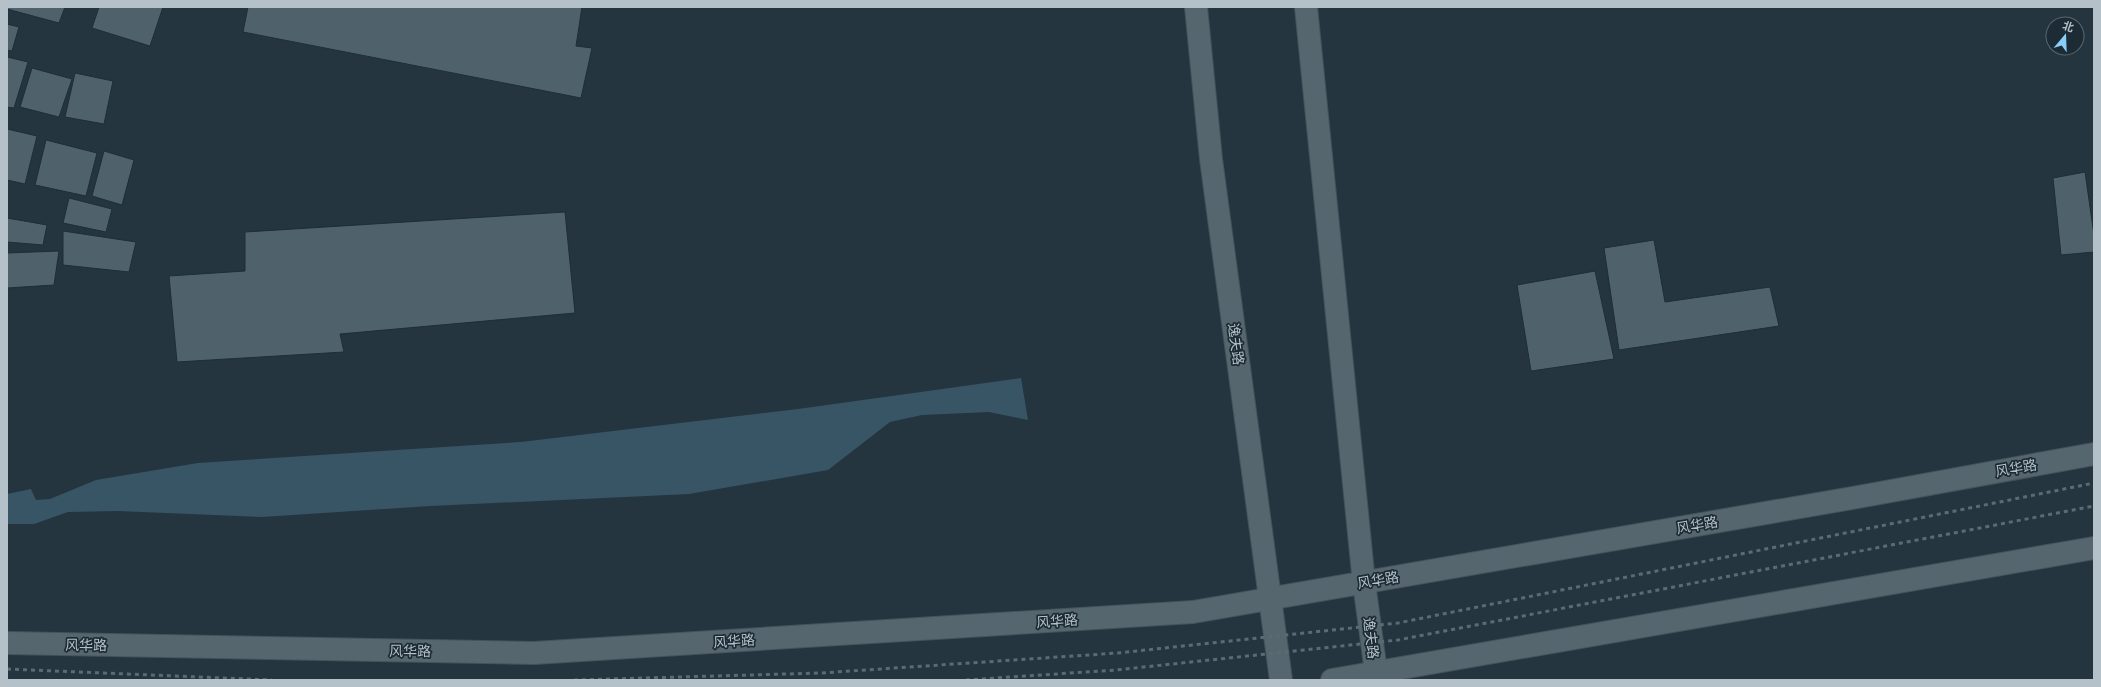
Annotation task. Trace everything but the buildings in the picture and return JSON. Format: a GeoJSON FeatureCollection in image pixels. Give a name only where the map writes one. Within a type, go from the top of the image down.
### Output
{"type":"FeatureCollection","features":[{"type":"Feature","properties":{"kind":"main road","name":"逸夫路"},"geometry":{"type":"LineString","coordinates":[[1196,7],[1211,158],[1281,680]]}},
{"type":"Feature","properties":{"kind":"main road","name":"逸夫路"},"geometry":{"type":"LineString","coordinates":[[1306,7],[1364,583],[1376,672]]}},
{"type":"Feature","properties":{"kind":"main road","name":"风华路"},"geometry":{"type":"LineString","coordinates":[[7,643],[534,653],[1193,612],[1850,499],[2094,454]]}},
{"type":"Feature","properties":{"kind":"main road"},"geometry":{"type":"LineString","coordinates":[[1332,680],[2094,548]]}},
{"type":"Feature","properties":{"kind":"water"},"geometry":{"type":"Polygon","coordinates":[[[1021,378],[1028,420],[989,412],[922,415],[890,422],[828,470],[689,494],[430,506],[262,517],[118,511],[68,512],[34,524],[7,524],[7,494],[31,489],[36,500],[50,499],[96,480],[198,463],[521,442],[798,409],[1021,378]]]}},
{"type":"Feature","properties":{"kind":"railway"},"geometry":{"type":"LineString","coordinates":[[574,680],[821,673],[1118,653],[1398,623],[2094,483]]}},
{"type":"Feature","properties":{"kind":"railway"},"geometry":{"type":"LineString","coordinates":[[966,680],[1116,670],[1398,640],[2094,506]]}},
{"type":"Feature","properties":{"kind":"railway"},"geometry":{"type":"LineString","coordinates":[[7,669],[272,680]]}}]}
